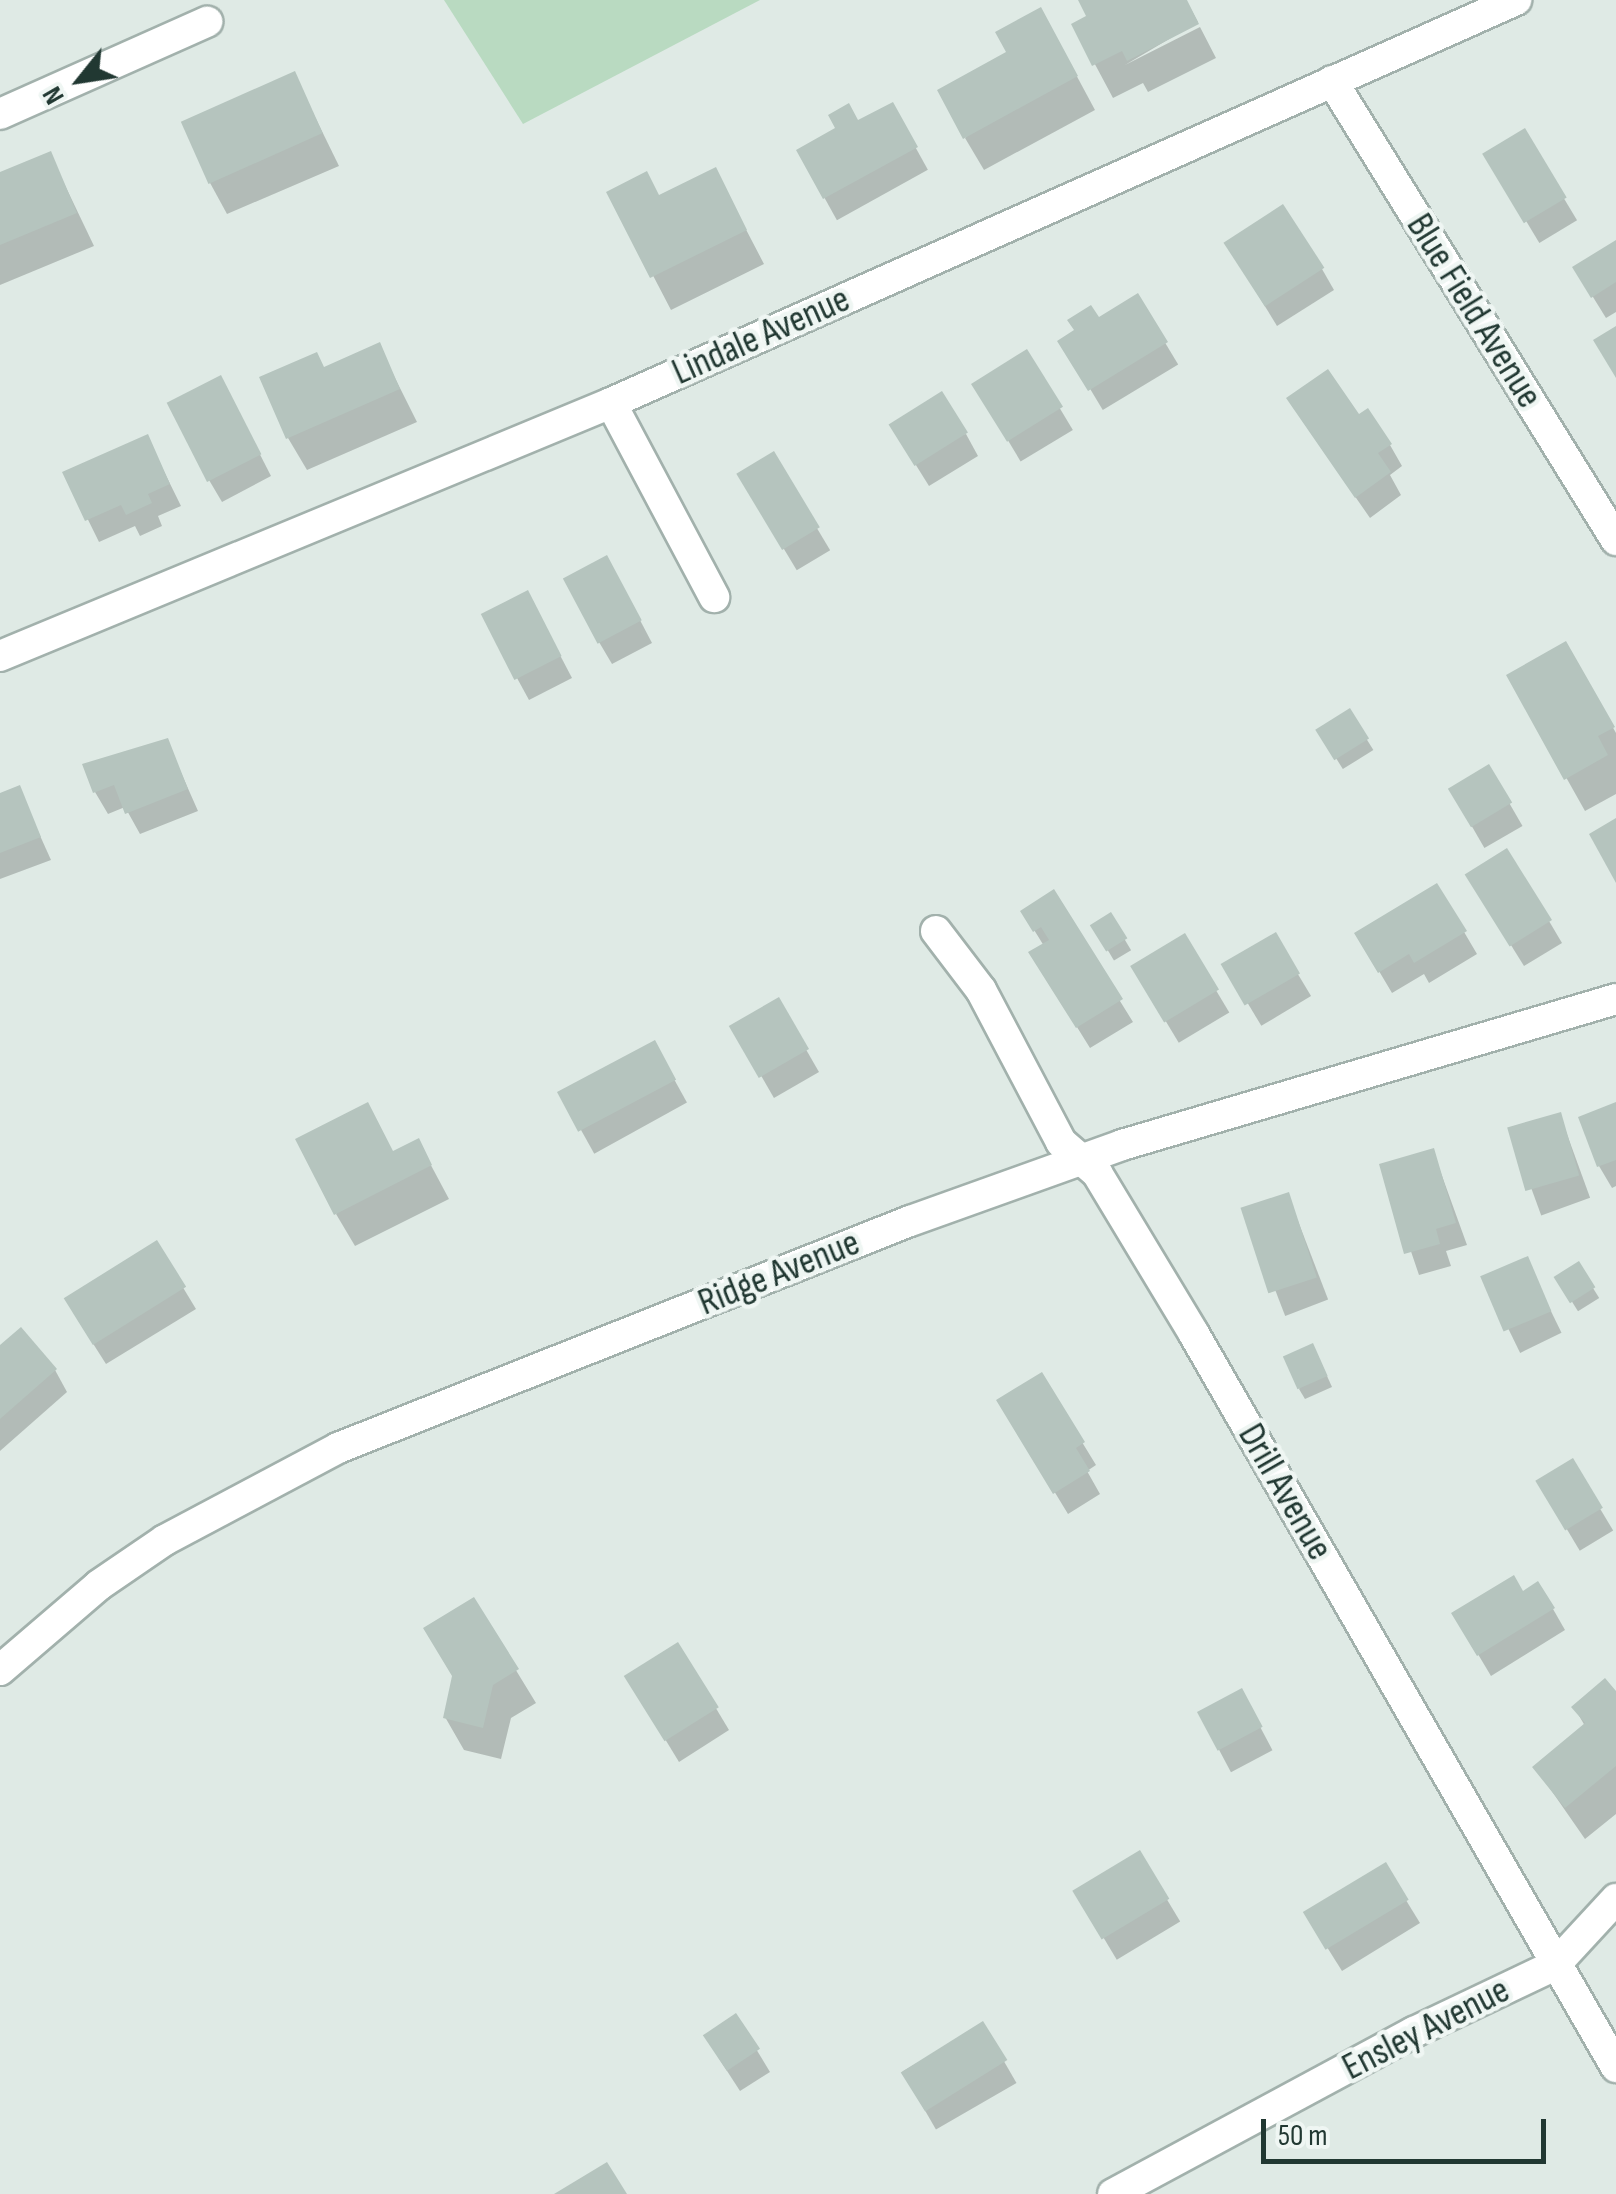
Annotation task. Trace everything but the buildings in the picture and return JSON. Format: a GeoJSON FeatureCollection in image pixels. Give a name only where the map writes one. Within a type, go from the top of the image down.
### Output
{"type":"FeatureCollection","features":[{"type":"Feature","properties":{"kind":"street","name":"Lindale Avenue"},"geometry":{"type":"LineString","coordinates":[[0,656],[611,403],[1516,0]]}},
{"type":"Feature","properties":{"kind":"street"},"geometry":{"type":"LineString","coordinates":[[0,114],[207,22]]}},
{"type":"Feature","properties":{"kind":"street","name":"Blue Field Avenue"},"geometry":{"type":"LineString","coordinates":[[1332,81],[1616,540]]}},
{"type":"Feature","properties":{"kind":"street"},"geometry":{"type":"LineString","coordinates":[[611,403],[714,597]]}},
{"type":"Feature","properties":{"kind":"street","name":"Drill Avenue"},"geometry":{"type":"LineString","coordinates":[[936,931],[981,990],[1060,1142],[1097,1173],[1194,1334],[1616,2067]]}},
{"type":"Feature","properties":{"kind":"street","name":"Ridge Avenue"},"geometry":{"type":"LineString","coordinates":[[0,1670],[99,1585],[164,1540],[338,1448],[1081,1159],[1616,999]]}},
{"type":"Feature","properties":{"kind":"street","name":"Ensley Avenue"},"geometry":{"type":"LineString","coordinates":[[1113,2194],[1414,2032],[1555,1965],[1616,1899]]}},
{"type":"Feature","properties":{"kind":"green space"},"geometry":{"type":"Polygon","coordinates":[[[444,0],[760,0],[523,124],[444,0]]]}}]}
